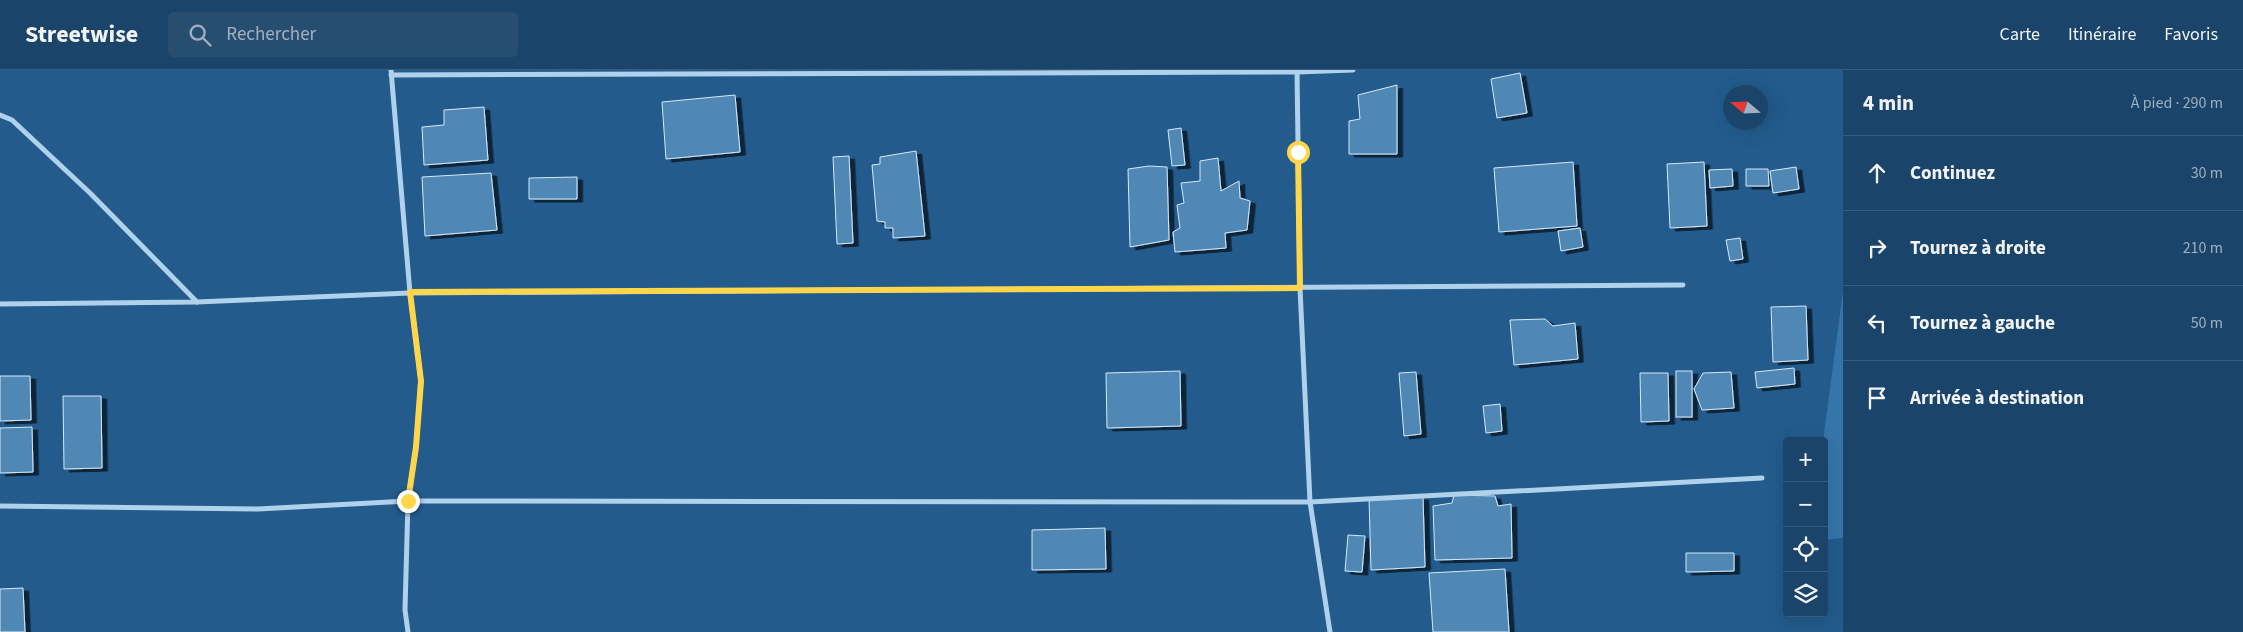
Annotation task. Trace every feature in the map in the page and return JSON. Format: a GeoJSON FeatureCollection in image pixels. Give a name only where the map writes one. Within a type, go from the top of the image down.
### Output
{"type":"FeatureCollection","features":[{"type":"Feature","properties":{"kind":"street"},"geometry":{"type":"LineString","coordinates":[[408,632],[405,610],[408,501],[416,447],[421,381],[410,292],[391,73],[1353,70]]}},
{"type":"Feature","properties":{"kind":"street"},"geometry":{"type":"LineString","coordinates":[[1297,71],[1300,288],[1310,502],[1330,632]]}},
{"type":"Feature","properties":{"kind":"street"},"geometry":{"type":"LineString","coordinates":[[0,116],[12,120],[90,193],[197,302]]}},
{"type":"Feature","properties":{"kind":"street"},"geometry":{"type":"LineString","coordinates":[[0,304],[197,302],[410,292],[1683,285]]}},
{"type":"Feature","properties":{"kind":"street"},"geometry":{"type":"LineString","coordinates":[[0,506],[258,509],[408,501],[1310,502],[1762,478]]}},
{"type":"Feature","properties":{"kind":"shaded area"},"geometry":{"type":"Polygon","coordinates":[[[1843,291],[1843,538],[1828,540],[1828,437],[1824,437],[1843,291]]]}},
{"type":"Feature","properties":{"kind":"building"},"geometry":{"type":"Polygon","coordinates":[[[1520,73],[1527,113],[1497,118],[1491,79],[1520,73]]]}},
{"type":"Feature","properties":{"kind":"building"},"geometry":{"type":"Polygon","coordinates":[[[1397,85],[1397,154],[1349,154],[1349,121],[1360,119],[1358,95],[1397,85]]]}},
{"type":"Feature","properties":{"kind":"building"},"geometry":{"type":"Polygon","coordinates":[[[735,95],[740,152],[666,159],[662,102],[735,95]]]}},
{"type":"Feature","properties":{"kind":"building"},"geometry":{"type":"Polygon","coordinates":[[[484,107],[488,160],[424,165],[422,127],[444,125],[444,110],[484,107]]]}},
{"type":"Feature","properties":{"kind":"building"},"geometry":{"type":"Polygon","coordinates":[[[1181,128],[1185,165],[1172,166],[1168,130],[1181,128]]]}},
{"type":"Feature","properties":{"kind":"building"},"geometry":{"type":"Polygon","coordinates":[[[916,151],[925,236],[893,238],[893,228],[885,228],[885,222],[877,221],[872,165],[880,164],[880,157],[916,151]]]}},
{"type":"Feature","properties":{"kind":"building"},"geometry":{"type":"Polygon","coordinates":[[[849,156],[853,243],[837,244],[833,157],[849,156]]]}},
{"type":"Feature","properties":{"kind":"building"},"geometry":{"type":"Polygon","coordinates":[[[1218,158],[1221,191],[1239,181],[1240,198],[1250,201],[1247,230],[1225,233],[1226,248],[1175,252],[1173,232],[1180,228],[1177,205],[1184,203],[1181,183],[1200,181],[1200,161],[1218,158]]]}},
{"type":"Feature","properties":{"kind":"building"},"geometry":{"type":"Polygon","coordinates":[[[1573,162],[1577,226],[1499,232],[1494,168],[1573,162]]]}},
{"type":"Feature","properties":{"kind":"building"},"geometry":{"type":"Polygon","coordinates":[[[1704,162],[1707,226],[1670,228],[1667,164],[1704,162]]]}},
{"type":"Feature","properties":{"kind":"building"},"geometry":{"type":"Polygon","coordinates":[[[1149,166],[1167,167],[1169,240],[1130,247],[1128,169],[1149,166]]]}},
{"type":"Feature","properties":{"kind":"building"},"geometry":{"type":"Polygon","coordinates":[[[1796,167],[1799,189],[1773,193],[1770,171],[1796,167]]]}},
{"type":"Feature","properties":{"kind":"building"},"geometry":{"type":"Polygon","coordinates":[[[1732,169],[1733,186],[1710,188],[1709,170],[1732,169]]]}},
{"type":"Feature","properties":{"kind":"building"},"geometry":{"type":"Polygon","coordinates":[[[1746,169],[1768,169],[1769,186],[1746,186],[1746,169]]]}},
{"type":"Feature","properties":{"kind":"building"},"geometry":{"type":"Polygon","coordinates":[[[491,173],[497,230],[425,236],[422,177],[491,173]]]}},
{"type":"Feature","properties":{"kind":"building"},"geometry":{"type":"Polygon","coordinates":[[[577,177],[577,199],[529,199],[529,178],[577,177]]]}},
{"type":"Feature","properties":{"kind":"building"},"geometry":{"type":"Polygon","coordinates":[[[1580,228],[1583,247],[1561,251],[1558,231],[1580,228]]]}},
{"type":"Feature","properties":{"kind":"building"},"geometry":{"type":"Polygon","coordinates":[[[1740,238],[1743,259],[1730,261],[1726,240],[1740,238]]]}},
{"type":"Feature","properties":{"kind":"building"},"geometry":{"type":"Polygon","coordinates":[[[1806,306],[1808,360],[1773,362],[1771,307],[1806,306]]]}},
{"type":"Feature","properties":{"kind":"building"},"geometry":{"type":"Polygon","coordinates":[[[1545,319],[1553,326],[1575,323],[1578,359],[1514,365],[1510,320],[1545,319]]]}},
{"type":"Feature","properties":{"kind":"building"},"geometry":{"type":"Polygon","coordinates":[[[1794,368],[1795,384],[1757,388],[1755,372],[1794,368]]]}},
{"type":"Feature","properties":{"kind":"building"},"geometry":{"type":"Polygon","coordinates":[[[1180,371],[1181,426],[1107,428],[1106,373],[1180,371]]]}},
{"type":"Feature","properties":{"kind":"building"},"geometry":{"type":"Polygon","coordinates":[[[1676,371],[1692,371],[1692,417],[1676,417],[1676,371]]]}},
{"type":"Feature","properties":{"kind":"building"},"geometry":{"type":"Polygon","coordinates":[[[1416,372],[1421,434],[1404,436],[1399,373],[1416,372]]]}},
{"type":"Feature","properties":{"kind":"building"},"geometry":{"type":"Polygon","coordinates":[[[1731,372],[1734,408],[1702,410],[1694,389],[1703,373],[1731,372]]]}},
{"type":"Feature","properties":{"kind":"building"},"geometry":{"type":"Polygon","coordinates":[[[1640,373],[1668,373],[1669,421],[1641,422],[1640,373]]]}},
{"type":"Feature","properties":{"kind":"building"},"geometry":{"type":"Polygon","coordinates":[[[0,376],[30,376],[31,420],[0,421],[0,376]]]}},
{"type":"Feature","properties":{"kind":"building"},"geometry":{"type":"Polygon","coordinates":[[[63,396],[101,396],[102,468],[64,469],[63,396]]]}},
{"type":"Feature","properties":{"kind":"building"},"geometry":{"type":"Polygon","coordinates":[[[1500,404],[1502,431],[1486,433],[1483,406],[1500,404]]]}},
{"type":"Feature","properties":{"kind":"building"},"geometry":{"type":"Polygon","coordinates":[[[32,427],[33,472],[0,473],[0,428],[32,427]]]}},
{"type":"Feature","properties":{"kind":"building"},"geometry":{"type":"Polygon","coordinates":[[[1454,495],[1495,496],[1498,506],[1511,504],[1512,558],[1435,560],[1433,506],[1452,503],[1454,495]]]}},
{"type":"Feature","properties":{"kind":"building"},"geometry":{"type":"Polygon","coordinates":[[[1423,497],[1425,567],[1371,570],[1369,498],[1423,497]]]}},
{"type":"Feature","properties":{"kind":"building"},"geometry":{"type":"Polygon","coordinates":[[[1105,528],[1106,569],[1032,570],[1032,530],[1105,528]]]}},
{"type":"Feature","properties":{"kind":"building"},"geometry":{"type":"Polygon","coordinates":[[[1348,535],[1365,536],[1362,572],[1345,571],[1348,535]]]}},
{"type":"Feature","properties":{"kind":"building"},"geometry":{"type":"Polygon","coordinates":[[[1686,553],[1734,553],[1734,571],[1686,572],[1686,553]]]}},
{"type":"Feature","properties":{"kind":"building"},"geometry":{"type":"Polygon","coordinates":[[[1505,569],[1509,632],[1433,632],[1429,573],[1505,569]]]}},
{"type":"Feature","properties":{"kind":"building"},"geometry":{"type":"Polygon","coordinates":[[[23,588],[25,632],[0,632],[0,589],[23,588]]]}},
{"type":"Feature","properties":{"kind":"route"},"geometry":{"type":"LineString","coordinates":[[408,501],[416,447],[421,381],[410,292],[1300,288],[1298,152]]}}]}
